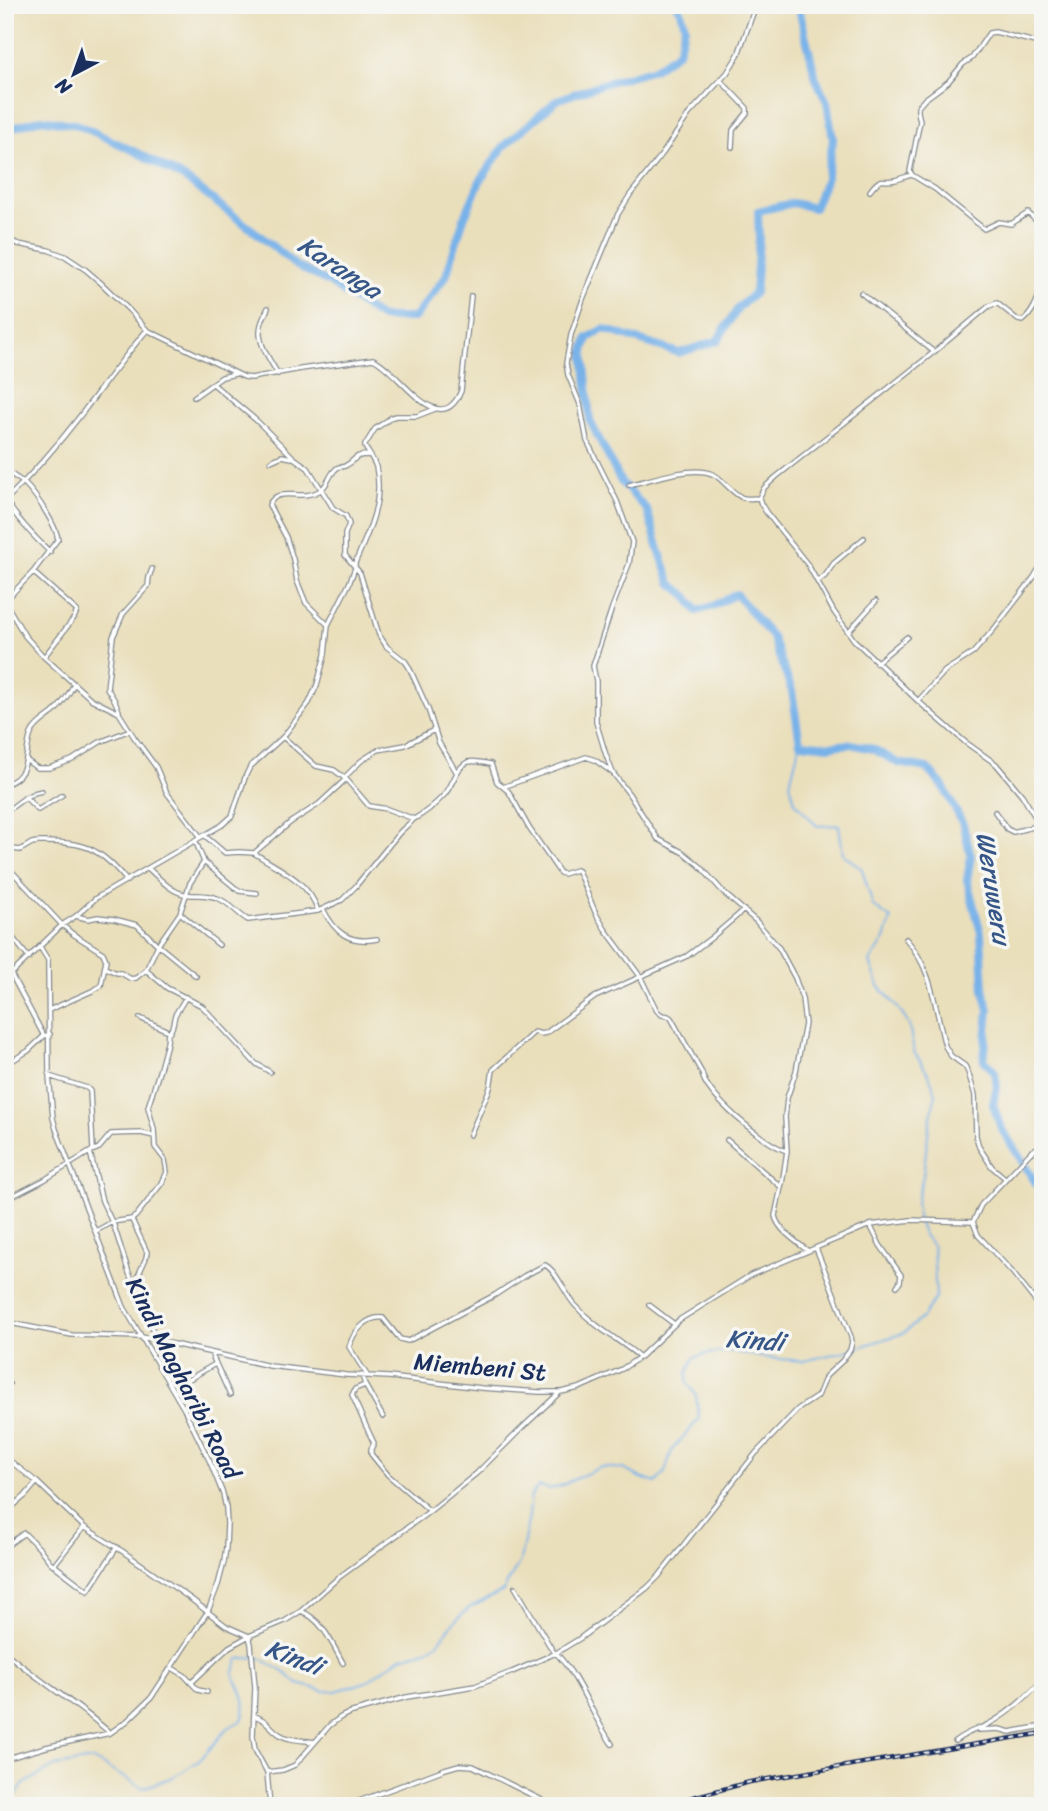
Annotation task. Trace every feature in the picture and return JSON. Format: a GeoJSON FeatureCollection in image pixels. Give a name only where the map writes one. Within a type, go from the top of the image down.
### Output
{"type":"FeatureCollection","features":[{"type":"Feature","properties":{"kind":"street"},"geometry":{"type":"LineString","coordinates":[[756,5],[738,55],[721,81],[690,114],[618,214],[583,299],[571,335],[566,368],[580,404],[587,441],[617,501],[632,542],[629,564],[593,666],[596,681],[596,722],[613,772],[658,839],[684,853],[756,921],[779,948],[795,978],[804,1009],[805,1024],[796,1071],[787,1098],[787,1152],[775,1221],[808,1251]]}},
{"type":"Feature","properties":{"kind":"street"},"geometry":{"type":"LineString","coordinates":[[1043,44],[995,32],[989,33],[972,58],[918,107],[920,121],[910,171],[984,229],[999,222],[1011,224],[1027,213],[1043,227]]}},
{"type":"Feature","properties":{"kind":"street"},"geometry":{"type":"LineString","coordinates":[[721,81],[747,108],[747,113],[733,132],[732,146]]}},
{"type":"Feature","properties":{"kind":"street"},"geometry":{"type":"LineString","coordinates":[[870,191],[881,180],[893,181],[912,175]]}},
{"type":"Feature","properties":{"kind":"street"},"geometry":{"type":"LineString","coordinates":[[5,238],[18,244],[56,252],[76,263],[101,282],[147,331],[235,374],[251,378],[377,360],[435,409]]}},
{"type":"Feature","properties":{"kind":"street"},"geometry":{"type":"LineString","coordinates":[[1043,285],[1026,319],[1018,320],[1001,305],[994,303],[983,310],[776,477],[764,488],[760,498],[766,512],[798,550],[848,632],[876,663],[918,701],[965,742],[996,764],[1022,795],[1043,830]]}},
{"type":"Feature","properties":{"kind":"street"},"geometry":{"type":"LineString","coordinates":[[861,293],[934,352]]}},
{"type":"Feature","properties":{"kind":"street"},"geometry":{"type":"LineString","coordinates":[[5,980],[62,925],[96,898],[222,825],[232,816],[250,767],[283,737],[309,703],[325,655],[328,625],[341,601],[372,523],[377,499],[376,468],[365,445],[375,429],[396,416],[417,416],[454,404],[461,391],[471,296]]}},
{"type":"Feature","properties":{"kind":"street"},"geometry":{"type":"LineString","coordinates":[[268,309],[259,334],[278,374]]}},
{"type":"Feature","properties":{"kind":"street"},"geometry":{"type":"LineString","coordinates":[[50,552],[5,501],[78,419],[122,358],[147,331]]}},
{"type":"Feature","properties":{"kind":"street"},"geometry":{"type":"LineString","coordinates":[[222,377],[223,367]]}},
{"type":"Feature","properties":{"kind":"street"},"geometry":{"type":"LineString","coordinates":[[194,397],[222,377],[235,374]]}},
{"type":"Feature","properties":{"kind":"street"},"geometry":{"type":"LineString","coordinates":[[214,384],[308,468],[334,510],[348,519],[344,552],[360,573],[379,635],[387,647],[409,667],[428,709],[439,743],[457,773]]}},
{"type":"Feature","properties":{"kind":"street"},"geometry":{"type":"LineString","coordinates":[[328,625],[306,603],[297,581],[286,537],[269,505],[271,499],[276,496],[309,496],[327,484],[337,468],[356,456],[370,455]]}},
{"type":"Feature","properties":{"kind":"street"},"geometry":{"type":"LineString","coordinates":[[271,461],[286,456],[294,458]]}},
{"type":"Feature","properties":{"kind":"street"},"geometry":{"type":"LineString","coordinates":[[5,465],[12,476],[24,482],[44,510],[57,532],[58,539],[33,572],[5,601],[25,636],[44,657],[98,704],[119,713]]}},
{"type":"Feature","properties":{"kind":"street"},"geometry":{"type":"LineString","coordinates":[[629,485],[669,474],[707,472],[740,496],[760,498]]}},
{"type":"Feature","properties":{"kind":"street"},"geometry":{"type":"LineString","coordinates":[[818,581],[824,578],[834,563],[864,538]]}},
{"type":"Feature","properties":{"kind":"street"},"geometry":{"type":"LineString","coordinates":[[918,701],[945,671],[973,653],[1043,562]]}},
{"type":"Feature","properties":{"kind":"street"},"geometry":{"type":"LineString","coordinates":[[152,569],[148,586],[123,614],[113,637],[107,688],[119,713],[156,767],[167,793],[202,836],[225,853],[254,853],[302,884],[328,921],[341,934],[356,940],[377,939]]}},
{"type":"Feature","properties":{"kind":"street"},"geometry":{"type":"LineString","coordinates":[[33,572],[77,612],[44,657]]}},
{"type":"Feature","properties":{"kind":"street"},"geometry":{"type":"LineString","coordinates":[[848,632],[876,601]]}},
{"type":"Feature","properties":{"kind":"street"},"geometry":{"type":"LineString","coordinates":[[876,663],[907,637]]}},
{"type":"Feature","properties":{"kind":"street"},"geometry":{"type":"LineString","coordinates":[[5,784],[19,776],[26,760],[31,733],[56,710],[74,684]]}},
{"type":"Feature","properties":{"kind":"street"},"geometry":{"type":"LineString","coordinates":[[26,760],[37,768],[49,768],[72,760],[96,744],[130,730]]}},
{"type":"Feature","properties":{"kind":"street"},"geometry":{"type":"LineString","coordinates":[[254,853],[291,822],[319,804],[361,761],[378,750],[405,745],[434,730]]}},
{"type":"Feature","properties":{"kind":"street"},"geometry":{"type":"LineString","coordinates":[[283,737],[316,766],[332,768],[369,806],[387,809],[414,819]]}},
{"type":"Feature","properties":{"kind":"street"},"geometry":{"type":"LineString","coordinates":[[503,787],[586,757],[613,772]]}},
{"type":"Feature","properties":{"kind":"street"},"geometry":{"type":"LineString","coordinates":[[149,869],[170,888],[187,894],[217,898],[237,910],[244,919],[321,910],[348,895],[400,832],[444,795],[457,773],[469,762],[491,764],[495,777],[513,797],[529,828],[560,873],[578,871],[591,904],[605,929],[640,976],[657,1011],[662,1016],[671,1018],[706,1083],[725,1106],[754,1131],[787,1152]]}},
{"type":"Feature","properties":{"kind":"street"},"geometry":{"type":"LineString","coordinates":[[5,812],[32,793],[42,791]]}},
{"type":"Feature","properties":{"kind":"street"},"geometry":{"type":"LineString","coordinates":[[25,797],[38,810],[62,795]]}},
{"type":"Feature","properties":{"kind":"street"},"geometry":{"type":"LineString","coordinates":[[995,812],[1013,832],[1040,825]]}},
{"type":"Feature","properties":{"kind":"street"},"geometry":{"type":"LineString","coordinates":[[195,839],[204,862],[239,891],[257,893]]}},
{"type":"Feature","properties":{"kind":"street"},"geometry":{"type":"LineString","coordinates":[[5,848],[20,850],[38,842],[82,845],[105,856],[127,881]]}},
{"type":"Feature","properties":{"kind":"street"},"geometry":{"type":"LineString","coordinates":[[106,968],[131,979],[146,970],[180,913],[190,883],[204,862]]}},
{"type":"Feature","properties":{"kind":"street"},"geometry":{"type":"LineString","coordinates":[[5,864],[62,925],[106,956],[106,968],[99,988],[49,1010]]}},
{"type":"Feature","properties":{"kind":"street"},"geometry":{"type":"LineString","coordinates":[[470,1135],[490,1087],[492,1071],[534,1032],[546,1032],[589,1001],[697,949],[744,910]]}},
{"type":"Feature","properties":{"kind":"street"},"geometry":{"type":"LineString","coordinates":[[180,913],[219,945]]}},
{"type":"Feature","properties":{"kind":"street"},"geometry":{"type":"LineString","coordinates":[[76,916],[114,919],[142,928],[196,975]]}},
{"type":"Feature","properties":{"kind":"street"},"geometry":{"type":"LineString","coordinates":[[9,933],[29,958]]}},
{"type":"Feature","properties":{"kind":"street"},"geometry":{"type":"LineString","coordinates":[[906,939],[923,962],[929,976],[946,1046],[951,1056],[967,1069],[975,1095],[975,1129],[979,1147],[992,1167],[1005,1178]]}},
{"type":"Feature","properties":{"kind":"street","name":"Kindi Magharibi Road"},"geometry":{"type":"LineString","coordinates":[[5,1759],[110,1733],[151,1698],[208,1611],[224,1562],[227,1524],[223,1494],[210,1462],[174,1392],[124,1307],[68,1164],[53,1118],[49,1076],[48,960],[40,947]]}},
{"type":"Feature","properties":{"kind":"street"},"geometry":{"type":"LineString","coordinates":[[5,967],[44,1036]]}},
{"type":"Feature","properties":{"kind":"street"},"geometry":{"type":"LineString","coordinates":[[146,970],[160,983],[207,1010],[215,1022],[255,1063],[270,1072]]}},
{"type":"Feature","properties":{"kind":"street"},"geometry":{"type":"LineString","coordinates":[[96,1231],[112,1222],[136,1216],[162,1183],[167,1172],[165,1160],[155,1147],[148,1107],[168,1032],[172,1030],[175,1015],[186,997]]}},
{"type":"Feature","properties":{"kind":"street"},"geometry":{"type":"LineString","coordinates":[[140,1018],[168,1032]]}},
{"type":"Feature","properties":{"kind":"street"},"geometry":{"type":"LineString","coordinates":[[5,1065],[50,1034]]}},
{"type":"Feature","properties":{"kind":"street"},"geometry":{"type":"LineString","coordinates":[[49,1076],[90,1091],[91,1152],[102,1201],[156,1339]]}},
{"type":"Feature","properties":{"kind":"street"},"geometry":{"type":"LineString","coordinates":[[5,1200],[99,1148],[111,1134],[141,1133],[154,1136]]}},
{"type":"Feature","properties":{"kind":"street"},"geometry":{"type":"LineString","coordinates":[[727,1140],[781,1187]]}},
{"type":"Feature","properties":{"kind":"street"},"geometry":{"type":"LineString","coordinates":[[1043,1145],[1031,1152],[1005,1178],[981,1205],[973,1222],[978,1235],[1043,1311]]}},
{"type":"Feature","properties":{"kind":"street"},"geometry":{"type":"LineString","coordinates":[[132,1219],[147,1252],[134,1285]]}},
{"type":"Feature","properties":{"kind":"street","name":"Miembeni St"},"geometry":{"type":"LineString","coordinates":[[5,1322],[72,1335],[156,1339],[270,1366],[494,1389],[561,1392],[606,1377],[640,1357],[674,1324],[751,1275],[870,1225],[926,1219],[973,1222]]}},
{"type":"Feature","properties":{"kind":"street"},"geometry":{"type":"LineString","coordinates":[[870,1225],[901,1275],[897,1286]]}},
{"type":"Feature","properties":{"kind":"street"},"geometry":{"type":"LineString","coordinates":[[267,1772],[296,1765],[335,1721],[349,1713],[407,1697],[489,1682],[555,1653],[590,1632],[647,1588],[756,1453],[799,1409],[818,1396],[826,1376],[850,1350],[851,1337],[816,1248]]}},
{"type":"Feature","properties":{"kind":"street"},"geometry":{"type":"LineString","coordinates":[[383,1417],[365,1385],[365,1375],[349,1348],[357,1330],[376,1318],[383,1318],[400,1339],[408,1340],[495,1295],[545,1265],[551,1268],[565,1293],[590,1322],[640,1357]]}},
{"type":"Feature","properties":{"kind":"street"},"geometry":{"type":"LineString","coordinates":[[649,1305],[674,1324]]}},
{"type":"Feature","properties":{"kind":"street"},"geometry":{"type":"LineString","coordinates":[[211,1353],[230,1395]]}},
{"type":"Feature","properties":{"kind":"street"},"geometry":{"type":"LineString","coordinates":[[174,1392],[186,1381],[215,1364]]}},
{"type":"Feature","properties":{"kind":"street"},"geometry":{"type":"LineString","coordinates":[[365,1385],[355,1389],[352,1395],[374,1443],[371,1454],[388,1475],[430,1511]]}},
{"type":"Feature","properties":{"kind":"street"},"geometry":{"type":"LineString","coordinates":[[191,1683],[229,1647],[301,1611],[338,1578],[430,1511],[477,1473],[561,1392]]}},
{"type":"Feature","properties":{"kind":"street"},"geometry":{"type":"LineString","coordinates":[[5,1457],[37,1482],[84,1527],[226,1626],[249,1636]]}},
{"type":"Feature","properties":{"kind":"street"},"geometry":{"type":"LineString","coordinates":[[5,1513],[37,1482]]}},
{"type":"Feature","properties":{"kind":"street"},"geometry":{"type":"LineString","coordinates":[[54,1565],[84,1527]]}},
{"type":"Feature","properties":{"kind":"street"},"geometry":{"type":"LineString","coordinates":[[5,1546],[24,1533],[54,1565],[88,1591],[117,1548]]}},
{"type":"Feature","properties":{"kind":"street"},"geometry":{"type":"LineString","coordinates":[[515,1587],[555,1653],[576,1679],[611,1744]]}},
{"type":"Feature","properties":{"kind":"street"},"geometry":{"type":"LineString","coordinates":[[301,1611],[320,1625],[343,1663]]}},
{"type":"Feature","properties":{"kind":"street"},"geometry":{"type":"LineString","coordinates":[[249,1636],[254,1668],[252,1730],[255,1750],[267,1772],[270,1806]]}},
{"type":"Feature","properties":{"kind":"street"},"geometry":{"type":"LineString","coordinates":[[5,1653],[81,1708],[110,1733]]}},
{"type":"Feature","properties":{"kind":"street"},"geometry":{"type":"LineString","coordinates":[[172,1668],[184,1675],[200,1692],[207,1692]]}},
{"type":"Feature","properties":{"kind":"street"},"geometry":{"type":"LineString","coordinates":[[955,1741],[968,1732],[986,1726],[1016,1706],[1043,1680]]}},
{"type":"Feature","properties":{"kind":"street"},"geometry":{"type":"LineString","coordinates":[[254,1715],[268,1722],[284,1737],[315,1742]]}},
{"type":"Feature","properties":{"kind":"street"},"geometry":{"type":"LineString","coordinates":[[968,1732],[989,1729],[1010,1732],[1043,1726]]}},
{"type":"Feature","properties":{"kind":"street"},"geometry":{"type":"LineString","coordinates":[[346,1806],[445,1769],[466,1764],[554,1806]]}},
{"type":"Feature","properties":{"kind":"waterway","name":"Karanga"},"geometry":{"type":"LineString","coordinates":[[5,130],[41,119],[79,125],[185,179],[295,265],[330,283],[381,318],[414,318],[446,276],[463,221],[480,181],[504,146],[557,100],[654,69],[678,52],[685,26],[680,8],[676,5]]}},
{"type":"Feature","properties":{"kind":"waterway","name":"Weruweru"},"geometry":{"type":"LineString","coordinates":[[798,5],[816,79],[827,102],[833,140],[826,179],[814,208],[793,203],[758,211],[755,293],[739,307],[717,341],[679,353],[604,329],[588,338],[584,351],[590,421],[621,482],[647,510],[671,583],[687,596],[697,611],[736,594],[772,637],[792,691],[800,743],[829,746],[851,744],[873,749],[898,763],[927,768],[943,786],[963,824],[971,856],[967,880],[981,933],[984,990],[989,1010],[984,1060],[995,1072],[997,1086],[993,1104],[1001,1128],[1043,1194]]}},
{"type":"Feature","properties":{"kind":"waterway","name":"Kindi"},"geometry":{"type":"LineString","coordinates":[[8,1806],[24,1784],[55,1766],[93,1760],[143,1788],[173,1777],[199,1761],[228,1728],[242,1720],[244,1702],[233,1674],[239,1659],[260,1658],[298,1684],[336,1691],[366,1682],[401,1657],[427,1650],[438,1643],[469,1608],[503,1591],[520,1561],[531,1495],[539,1486],[550,1489],[560,1486],[601,1467],[623,1469],[656,1483],[665,1472],[672,1450],[699,1419],[696,1395],[687,1382],[687,1373],[694,1358],[731,1351],[766,1358],[804,1361],[904,1333],[922,1318],[936,1297],[933,1247],[919,1224],[916,1203],[936,1093],[928,1073],[914,1052],[909,1025],[879,986],[870,962],[885,939],[891,919],[873,906],[862,869],[843,854],[839,825],[817,826],[795,802],[790,783],[800,743]]}},
{"type":"Feature","properties":{"kind":"railway"},"geometry":{"type":"LineString","coordinates":[[659,1806],[750,1782],[1043,1733]]}}]}
